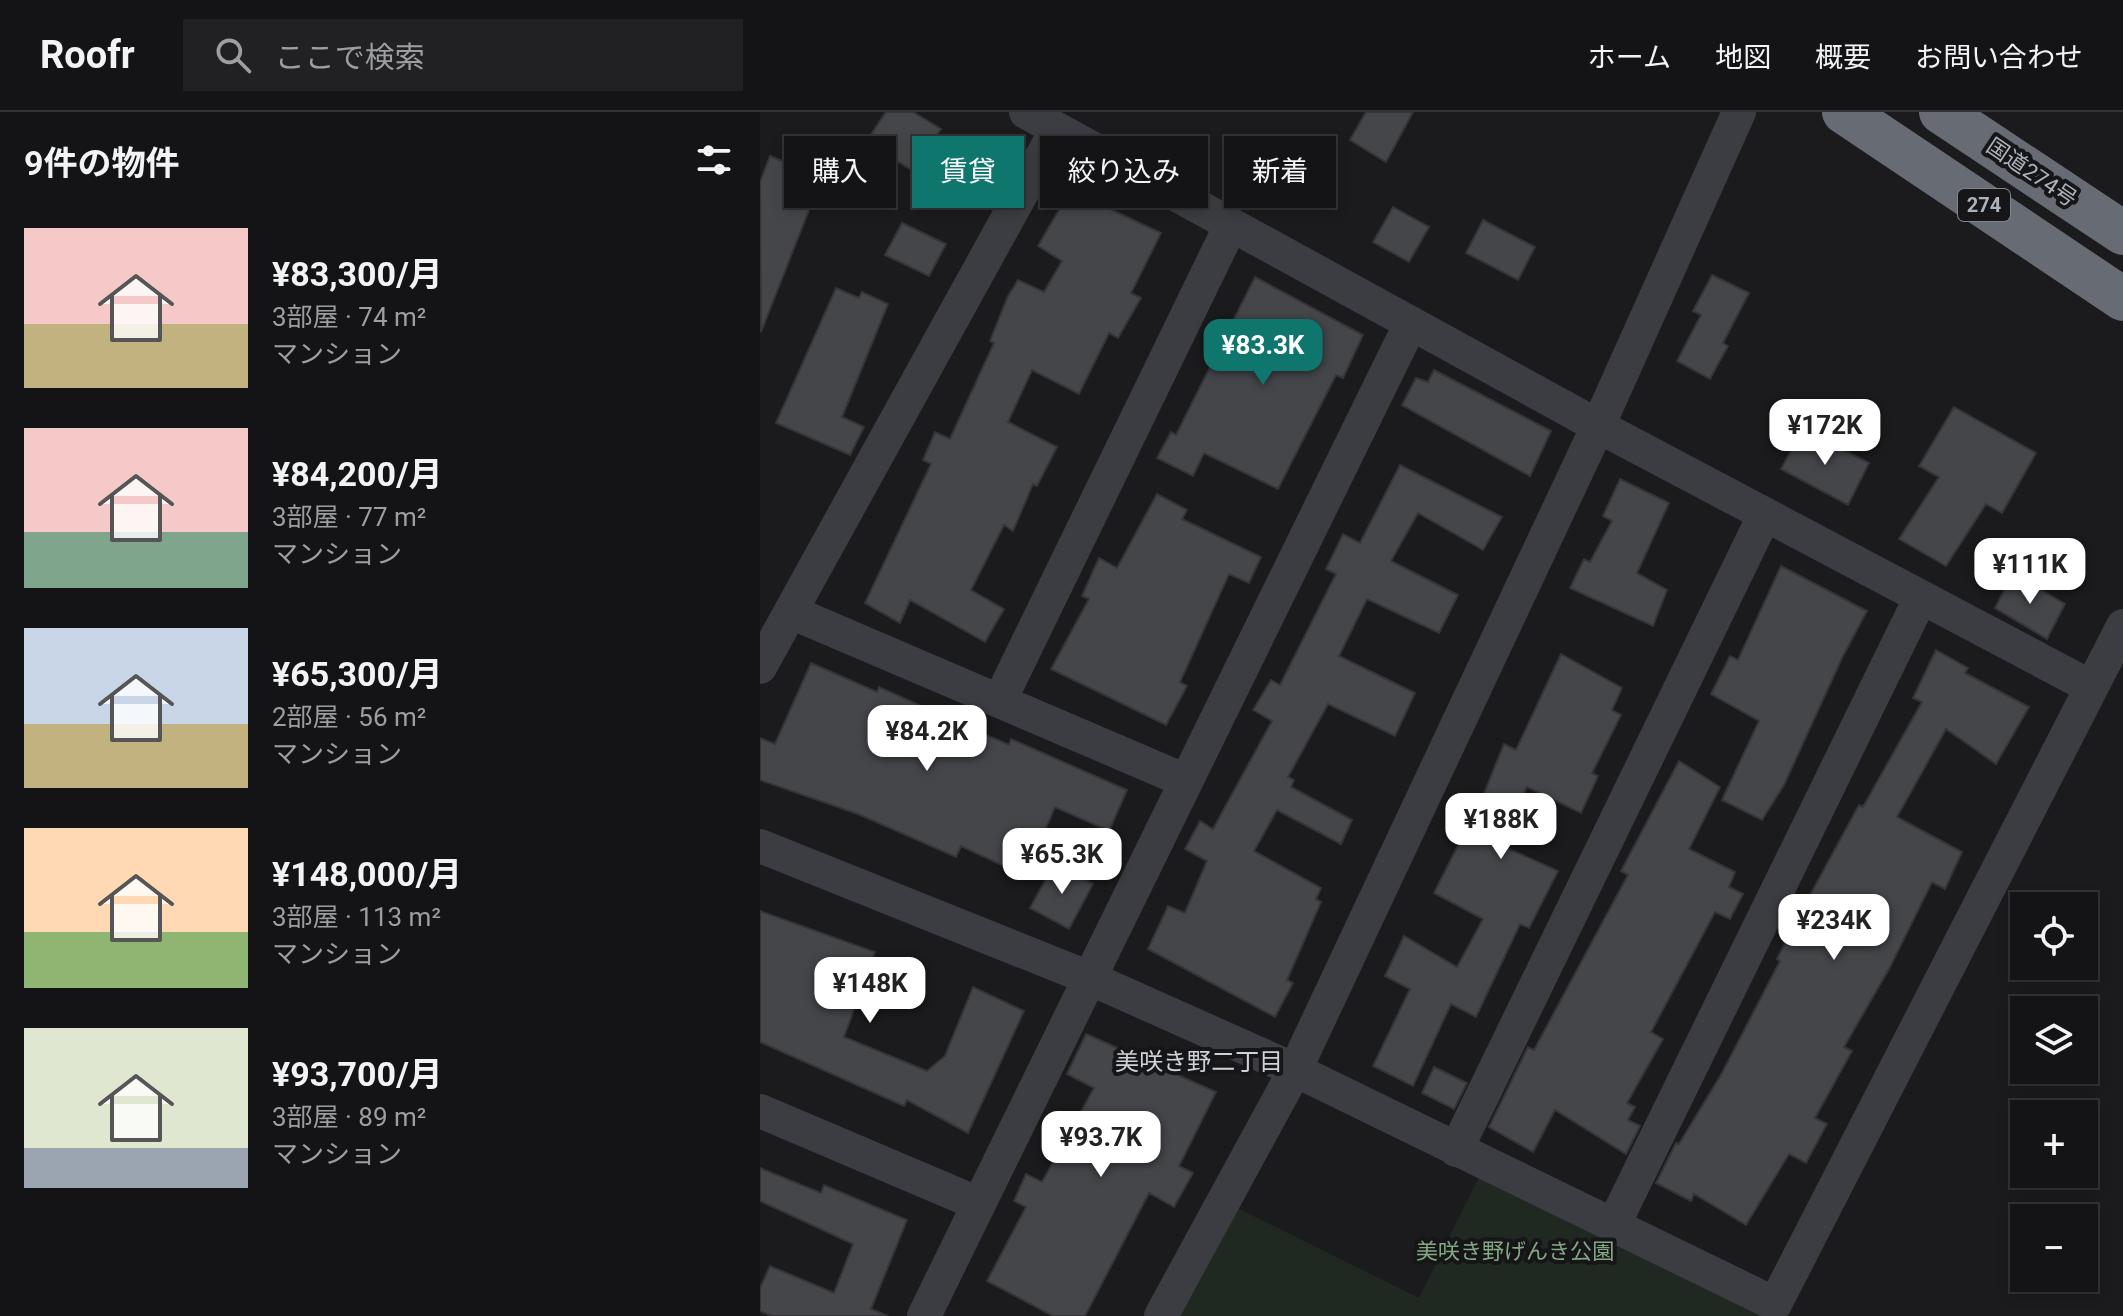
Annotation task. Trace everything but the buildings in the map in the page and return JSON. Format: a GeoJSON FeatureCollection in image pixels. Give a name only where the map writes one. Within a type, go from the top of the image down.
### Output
{"type":"FeatureCollection","features":[{"type":"Feature","properties":{"kind":"highway","name":"274"},"geometry":{"type":"LineString","coordinates":[[1844,112],[2123,299]]}},
{"type":"Feature","properties":{"kind":"highway","name":"国道274号"},"geometry":{"type":"LineString","coordinates":[[1941,112],[2123,233]]}},
{"type":"Feature","properties":{"kind":"street"},"geometry":{"type":"LineString","coordinates":[[1026,112],[1598,426],[2091,687]]}},
{"type":"Feature","properties":{"kind":"street"},"geometry":{"type":"LineString","coordinates":[[1161,1316],[1295,1070],[1598,426],[1739,112]]}},
{"type":"Feature","properties":{"kind":"street"},"geometry":{"type":"LineString","coordinates":[[760,667],[1057,129]]}},
{"type":"Feature","properties":{"kind":"street"},"geometry":{"type":"LineString","coordinates":[[1000,700],[1231,225]]}},
{"type":"Feature","properties":{"kind":"street"},"geometry":{"type":"LineString","coordinates":[[924,1316],[1087,977],[1411,323]]}},
{"type":"Feature","properties":{"kind":"street"},"geometry":{"type":"LineString","coordinates":[[1456,1150],[1765,514]]}},
{"type":"Feature","properties":{"kind":"street"},"geometry":{"type":"LineString","coordinates":[[1613,1226],[1921,597]]}},
{"type":"Feature","properties":{"kind":"street"},"geometry":{"type":"LineString","coordinates":[[791,612],[1186,781]]}},
{"type":"Feature","properties":{"kind":"street"},"geometry":{"type":"LineString","coordinates":[[760,846],[1087,977],[1295,1070],[1775,1304],[2123,626]]}},
{"type":"Feature","properties":{"kind":"street"},"geometry":{"type":"LineString","coordinates":[[760,1111],[979,1204]]}},
{"type":"Feature","properties":{"kind":"green space","name":"美咲き野げんき公園"},"geometry":{"type":"Polygon","coordinates":[[[1483,1169],[1770,1316],[1161,1316],[1225,1202],[1419,1298],[1483,1169]]]}},
{"type":"Feature","properties":{"kind":"district","name":"美咲き野二丁目"},"geometry":{"type":"Point","coordinates":[1199,1062]}}]}
